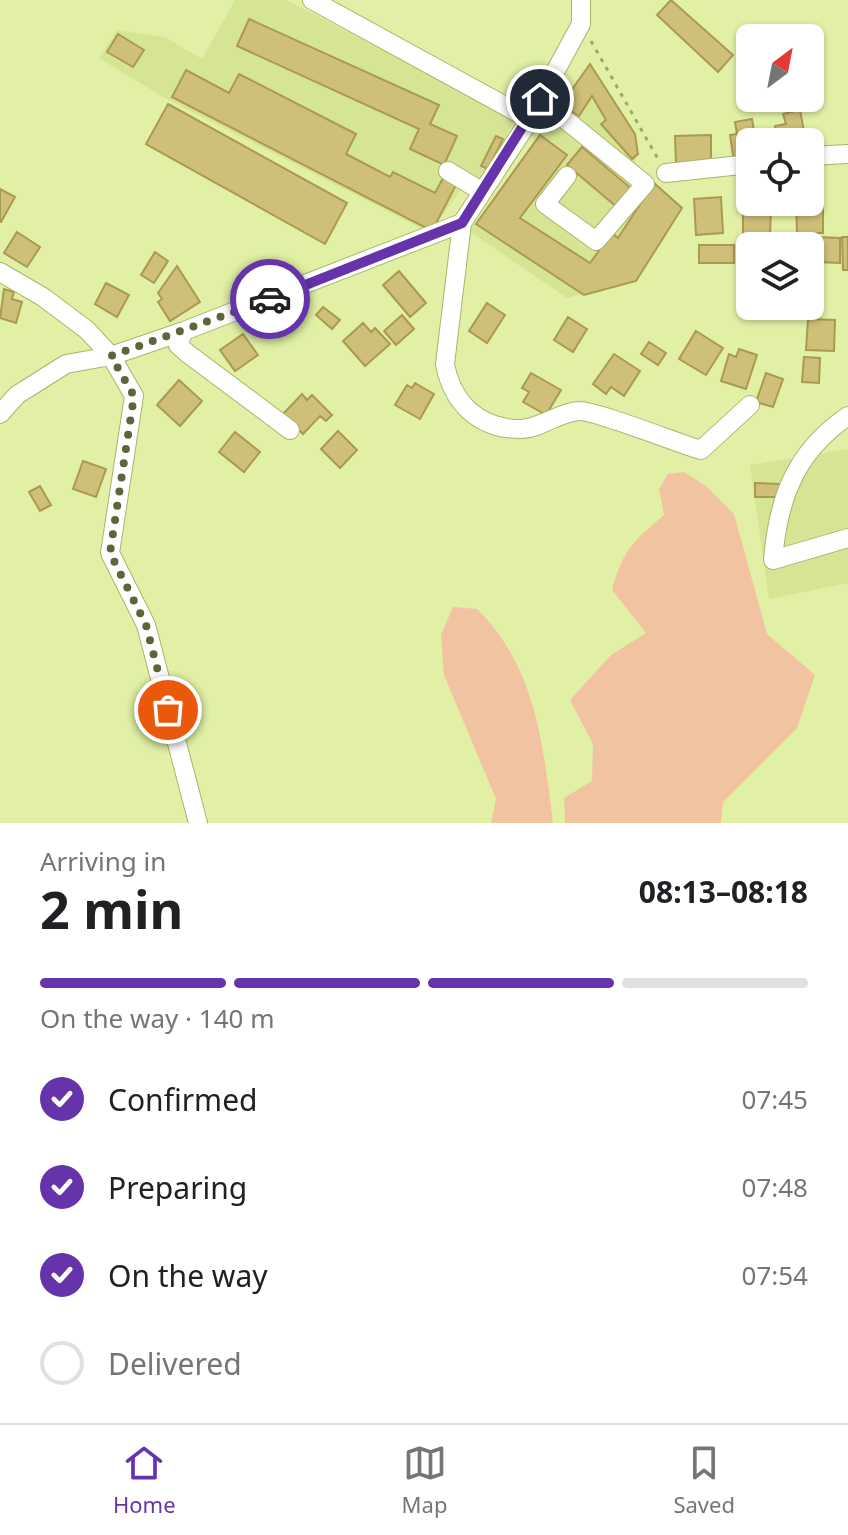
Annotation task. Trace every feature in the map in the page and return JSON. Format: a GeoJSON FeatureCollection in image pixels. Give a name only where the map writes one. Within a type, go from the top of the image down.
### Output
{"type":"FeatureCollection","features":[{"type":"Feature","properties":{"kind":"street"},"geometry":{"type":"LineString","coordinates":[[312,0],[529,119]]}},
{"type":"Feature","properties":{"kind":"street"},"geometry":{"type":"LineString","coordinates":[[581,0],[581,24],[529,119],[462,223],[445,364],[449,387],[461,407],[487,421],[520,429],[579,411],[701,450],[750,405]]}},
{"type":"Feature","properties":{"kind":"street"},"geometry":{"type":"LineString","coordinates":[[540,99],[645,184],[596,241],[545,204],[567,176]]}},
{"type":"Feature","properties":{"kind":"street"},"geometry":{"type":"LineString","coordinates":[[824,155],[848,154]]}},
{"type":"Feature","properties":{"kind":"street"},"geometry":{"type":"LineString","coordinates":[[666,173],[736,166]]}},
{"type":"Feature","properties":{"kind":"street"},"geometry":{"type":"LineString","coordinates":[[448,171],[481,191]]}},
{"type":"Feature","properties":{"kind":"street"},"geometry":{"type":"LineString","coordinates":[[0,414],[17,395],[66,364],[111,356],[184,331],[462,223]]}},
{"type":"Feature","properties":{"kind":"street"},"geometry":{"type":"LineString","coordinates":[[0,272],[65,313],[111,356],[134,396],[110,553],[146,625],[198,823]]}},
{"type":"Feature","properties":{"kind":"street"},"geometry":{"type":"LineString","coordinates":[[184,331],[178,345],[290,430]]}},
{"type":"Feature","properties":{"kind":"street"},"geometry":{"type":"LineString","coordinates":[[847,418],[824,435],[801,460],[777,519],[773,560],[848,538]]}},
{"type":"Feature","properties":{"kind":"path"},"geometry":{"type":"LineString","coordinates":[[581,24],[666,173]]}},
{"type":"Feature","properties":{"kind":"shaded area"},"geometry":{"type":"Polygon","coordinates":[[[235,0],[286,0],[515,118],[490,171],[461,190],[430,233],[163,97],[99,58],[117,30],[165,37],[202,59],[235,0]]]}},
{"type":"Feature","properties":{"kind":"shaded area"},"geometry":{"type":"Polygon","coordinates":[[[590,64],[635,134],[636,166],[682,208],[636,281],[567,298],[469,231],[590,64]]]}},
{"type":"Feature","properties":{"kind":"shaded area"},"geometry":{"type":"Polygon","coordinates":[[[848,449],[848,583],[769,599],[750,465],[848,449]]]}},
{"type":"Feature","properties":{"kind":"shaded area"},"geometry":{"type":"Polygon","coordinates":[[[684,472],[706,486],[734,514],[767,634],[815,675],[797,728],[723,802],[721,823],[565,823],[564,798],[592,781],[593,744],[570,700],[611,655],[646,633],[612,590],[630,547],[664,515],[659,489],[668,474],[684,472]]]}},
{"type":"Feature","properties":{"kind":"shaded area"},"geometry":{"type":"Polygon","coordinates":[[[453,607],[477,609],[497,632],[524,681],[540,736],[553,823],[491,823],[496,799],[444,675],[441,635],[453,607]]]}},
{"type":"Feature","properties":{"kind":"building"},"geometry":{"type":"Polygon","coordinates":[[[671,0],[733,55],[718,72],[657,15],[671,0]]]}},
{"type":"Feature","properties":{"kind":"building"},"geometry":{"type":"Polygon","coordinates":[[[249,19],[439,105],[430,124],[457,136],[444,165],[410,149],[419,129],[237,46],[249,19]]]}},
{"type":"Feature","properties":{"kind":"building"},"geometry":{"type":"Polygon","coordinates":[[[118,34],[144,50],[133,67],[107,52],[118,34]]]}},
{"type":"Feature","properties":{"kind":"building"},"geometry":{"type":"Polygon","coordinates":[[[590,64],[635,134],[638,154],[632,159],[601,124],[606,120],[592,96],[579,116],[561,105],[590,64]]]}},
{"type":"Feature","properties":{"kind":"building"},"geometry":{"type":"Polygon","coordinates":[[[186,70],[229,93],[239,74],[356,134],[346,154],[390,177],[393,172],[435,193],[443,178],[456,185],[432,231],[172,97],[186,70]]]}},
{"type":"Feature","properties":{"kind":"building"},"geometry":{"type":"Polygon","coordinates":[[[168,104],[347,203],[325,244],[146,144],[168,104]]]}},
{"type":"Feature","properties":{"kind":"building"},"geometry":{"type":"Polygon","coordinates":[[[800,112],[803,128],[775,128],[786,124],[783,114],[800,112]]]}},
{"type":"Feature","properties":{"kind":"building"},"geometry":{"type":"Polygon","coordinates":[[[752,119],[754,128],[736,128],[735,122],[752,119]]]}},
{"type":"Feature","properties":{"kind":"building"},"geometry":{"type":"Polygon","coordinates":[[[736,134],[736,161],[734,161],[730,135],[736,134]]]}},
{"type":"Feature","properties":{"kind":"building"},"geometry":{"type":"Polygon","coordinates":[[[540,135],[567,155],[520,218],[590,263],[612,233],[618,238],[654,183],[682,208],[636,281],[584,295],[476,224],[540,135]]]}},
{"type":"Feature","properties":{"kind":"building"},"geometry":{"type":"Polygon","coordinates":[[[711,135],[711,164],[676,165],[675,136],[711,135]]]}},
{"type":"Feature","properties":{"kind":"building"},"geometry":{"type":"Polygon","coordinates":[[[496,136],[503,139],[488,169],[481,166],[496,136]]]}},
{"type":"Feature","properties":{"kind":"building"},"geometry":{"type":"Polygon","coordinates":[[[582,147],[633,190],[618,208],[567,165],[582,147]]]}},
{"type":"Feature","properties":{"kind":"building"},"geometry":{"type":"Polygon","coordinates":[[[0,189],[15,197],[1,222],[0,222],[0,189]]]}},
{"type":"Feature","properties":{"kind":"building"},"geometry":{"type":"Polygon","coordinates":[[[721,197],[723,233],[696,235],[694,199],[721,197]]]}},
{"type":"Feature","properties":{"kind":"building"},"geometry":{"type":"Polygon","coordinates":[[[743,216],[771,216],[770,232],[743,232],[743,216]]]}},
{"type":"Feature","properties":{"kind":"building"},"geometry":{"type":"Polygon","coordinates":[[[796,216],[823,216],[823,232],[797,232],[796,216]]]}},
{"type":"Feature","properties":{"kind":"building"},"geometry":{"type":"Polygon","coordinates":[[[17,232],[40,247],[27,267],[4,253],[17,232]]]}},
{"type":"Feature","properties":{"kind":"building"},"geometry":{"type":"Polygon","coordinates":[[[824,237],[840,238],[840,263],[824,262],[824,237]]]}},
{"type":"Feature","properties":{"kind":"building"},"geometry":{"type":"Polygon","coordinates":[[[842,237],[848,237],[848,270],[843,270],[842,237]]]}},
{"type":"Feature","properties":{"kind":"building"},"geometry":{"type":"Polygon","coordinates":[[[699,245],[734,245],[734,263],[699,263],[699,245]]]}},
{"type":"Feature","properties":{"kind":"building"},"geometry":{"type":"Polygon","coordinates":[[[155,252],[168,261],[154,283],[141,275],[155,252]]]}},
{"type":"Feature","properties":{"kind":"building"},"geometry":{"type":"Polygon","coordinates":[[[177,266],[200,302],[170,321],[158,302],[162,299],[158,293],[177,266]]]}},
{"type":"Feature","properties":{"kind":"building"},"geometry":{"type":"Polygon","coordinates":[[[399,271],[426,303],[410,317],[383,285],[399,271]]]}},
{"type":"Feature","properties":{"kind":"building"},"geometry":{"type":"Polygon","coordinates":[[[106,283],[129,295],[117,317],[95,304],[106,283]]]}},
{"type":"Feature","properties":{"kind":"building"},"geometry":{"type":"Polygon","coordinates":[[[4,289],[14,292],[12,299],[22,302],[16,323],[0,318],[4,289]]]}},
{"type":"Feature","properties":{"kind":"building"},"geometry":{"type":"Polygon","coordinates":[[[487,303],[505,315],[487,343],[469,331],[487,303]]]}},
{"type":"Feature","properties":{"kind":"building"},"geometry":{"type":"Polygon","coordinates":[[[323,307],[340,320],[332,329],[316,315],[323,307]]]}},
{"type":"Feature","properties":{"kind":"building"},"geometry":{"type":"Polygon","coordinates":[[[402,315],[414,329],[396,345],[384,331],[402,315]]]}},
{"type":"Feature","properties":{"kind":"building"},"geometry":{"type":"Polygon","coordinates":[[[568,317],[587,329],[573,352],[554,340],[568,317]]]}},
{"type":"Feature","properties":{"kind":"building"},"geometry":{"type":"Polygon","coordinates":[[[808,320],[835,320],[834,351],[806,350],[808,320]]]}},
{"type":"Feature","properties":{"kind":"building"},"geometry":{"type":"Polygon","coordinates":[[[363,323],[371,332],[375,328],[390,344],[365,366],[343,341],[363,323]]]}},
{"type":"Feature","properties":{"kind":"building"},"geometry":{"type":"Polygon","coordinates":[[[696,331],[723,348],[706,375],[679,359],[696,331]]]}},
{"type":"Feature","properties":{"kind":"building"},"geometry":{"type":"Polygon","coordinates":[[[243,334],[258,355],[235,371],[220,350],[243,334]]]}},
{"type":"Feature","properties":{"kind":"building"},"geometry":{"type":"Polygon","coordinates":[[[649,342],[666,353],[658,365],[641,354],[649,342]]]}},
{"type":"Feature","properties":{"kind":"building"},"geometry":{"type":"Polygon","coordinates":[[[739,349],[757,355],[746,389],[721,381],[729,354],[736,357],[739,349]]]}},
{"type":"Feature","properties":{"kind":"building"},"geometry":{"type":"Polygon","coordinates":[[[614,354],[640,371],[624,396],[611,387],[606,394],[593,384],[614,354]]]}},
{"type":"Feature","properties":{"kind":"building"},"geometry":{"type":"Polygon","coordinates":[[[804,357],[820,358],[819,383],[802,382],[804,357]]]}},
{"type":"Feature","properties":{"kind":"building"},"geometry":{"type":"Polygon","coordinates":[[[531,373],[561,390],[546,415],[523,402],[529,392],[522,388],[531,373]]]}},
{"type":"Feature","properties":{"kind":"building"},"geometry":{"type":"Polygon","coordinates":[[[766,373],[783,379],[773,407],[756,402],[766,373]]]}},
{"type":"Feature","properties":{"kind":"building"},"geometry":{"type":"Polygon","coordinates":[[[179,380],[202,401],[180,426],[157,405],[179,380]]]}},
{"type":"Feature","properties":{"kind":"building"},"geometry":{"type":"Polygon","coordinates":[[[415,383],[434,394],[420,419],[395,405],[407,385],[412,388],[415,383]]]}},
{"type":"Feature","properties":{"kind":"building"},"geometry":{"type":"Polygon","coordinates":[[[302,394],[307,400],[312,395],[332,415],[326,421],[320,416],[303,434],[283,414],[302,394]]]}},
{"type":"Feature","properties":{"kind":"building"},"geometry":{"type":"Polygon","coordinates":[[[338,431],[357,450],[340,468],[321,449],[338,431]]]}},
{"type":"Feature","properties":{"kind":"building"},"geometry":{"type":"Polygon","coordinates":[[[235,432],[260,452],[244,472],[219,452],[235,432]]]}},
{"type":"Feature","properties":{"kind":"building"},"geometry":{"type":"Polygon","coordinates":[[[83,461],[106,469],[96,497],[73,489],[83,461]]]}},
{"type":"Feature","properties":{"kind":"building"},"geometry":{"type":"Polygon","coordinates":[[[755,483],[780,484],[780,497],[755,497],[755,483]]]}},
{"type":"Feature","properties":{"kind":"building"},"geometry":{"type":"Polygon","coordinates":[[[40,486],[51,505],[40,511],[29,492],[40,486]]]}},
{"type":"Feature","properties":{"kind":"way so far"},"geometry":{"type":"LineString","coordinates":[[168,710],[146,625],[110,553],[134,396],[111,356],[270,299]]}},
{"type":"Feature","properties":{"kind":"route"},"geometry":{"type":"LineString","coordinates":[[270,299],[462,223],[540,99]]}}]}
